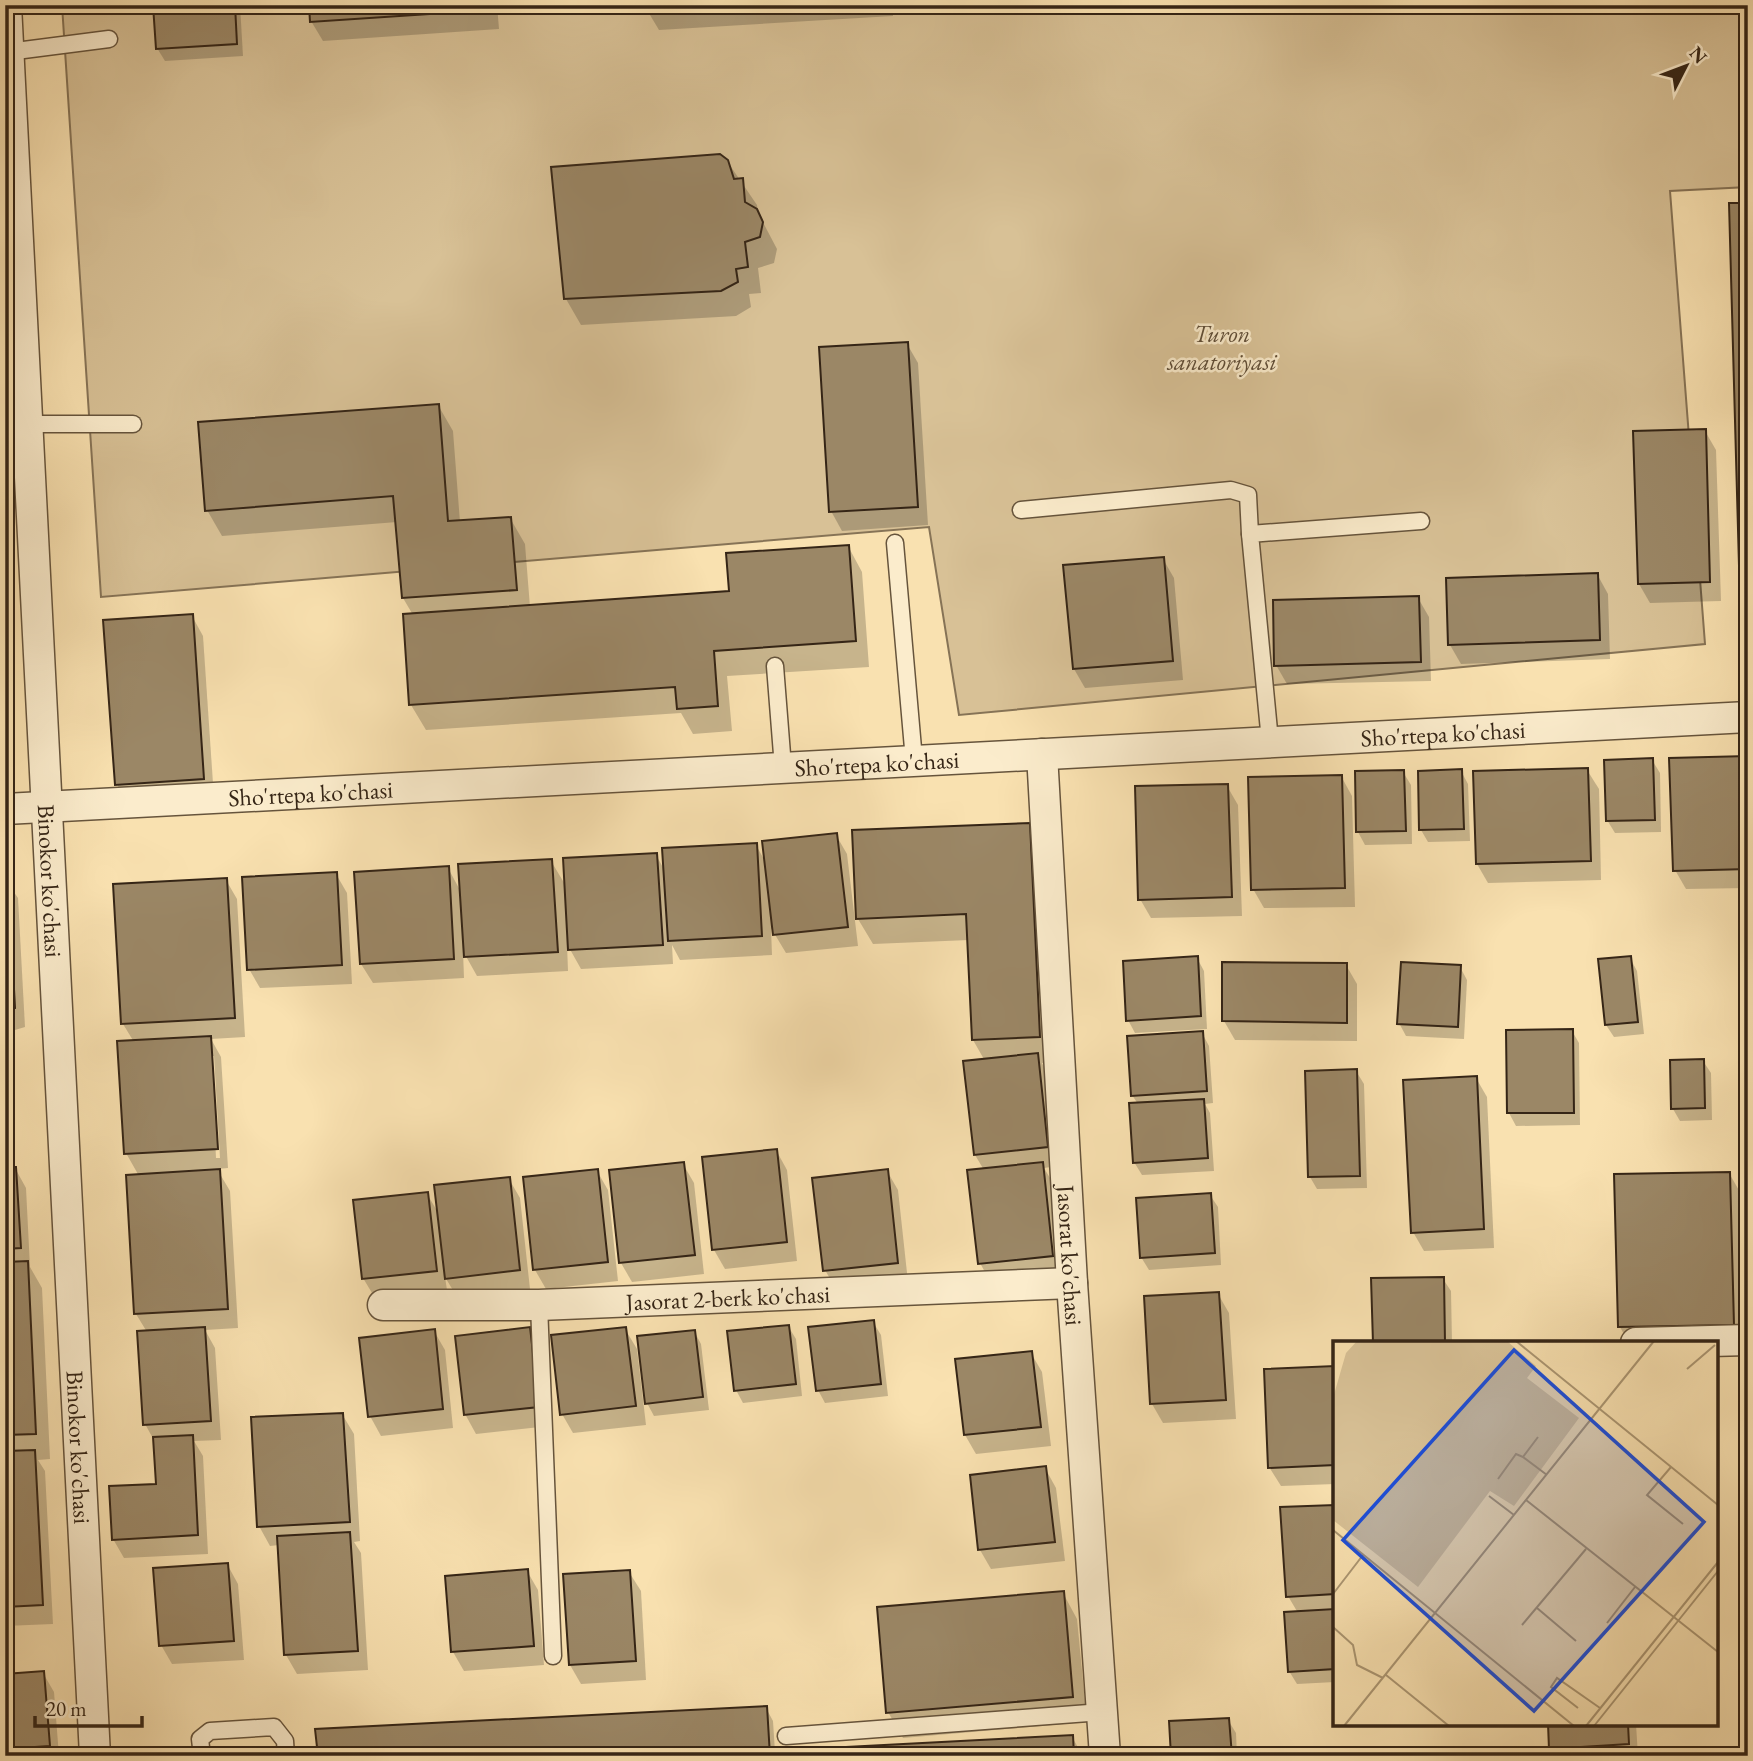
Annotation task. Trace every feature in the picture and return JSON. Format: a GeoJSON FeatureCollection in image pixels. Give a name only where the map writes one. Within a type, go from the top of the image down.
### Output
{"type":"FeatureCollection","features":[{"type":"Feature","properties":{"kind":"street","name":"Binokor ko'chasi"},"geometry":{"type":"LineString","coordinates":[[6,5],[10,172],[28,424],[95,1756]]}},
{"type":"Feature","properties":{"kind":"street","name":"Sho'rtepa ko'chasi"},"geometry":{"type":"LineString","coordinates":[[5,809],[1748,718]]}},
{"type":"Feature","properties":{"kind":"street","name":"Jasorat ko'chasi"},"geometry":{"type":"LineString","coordinates":[[1042,754],[1072,1283],[1105,1756]]}},
{"type":"Feature","properties":{"kind":"street","name":"Jasorat 2-berk ko'chasi"},"geometry":{"type":"LineString","coordinates":[[383,1305],[539,1305],[1072,1283]]}},
{"type":"Feature","properties":{"kind":"street"},"geometry":{"type":"LineString","coordinates":[[1711,1341],[1748,1340]]}},
{"type":"Feature","properties":{"kind":"lane"},"geometry":{"type":"LineString","coordinates":[[8,52],[109,39]]}},
{"type":"Feature","properties":{"kind":"lane"},"geometry":{"type":"LineString","coordinates":[[28,424],[133,424]]}},
{"type":"Feature","properties":{"kind":"lane"},"geometry":{"type":"LineString","coordinates":[[1021,510],[1231,490],[1248,495],[1270,741]]}},
{"type":"Feature","properties":{"kind":"lane"},"geometry":{"type":"LineString","coordinates":[[1250,534],[1421,521]]}},
{"type":"Feature","properties":{"kind":"lane"},"geometry":{"type":"LineString","coordinates":[[895,543],[914,760]]}},
{"type":"Feature","properties":{"kind":"lane"},"geometry":{"type":"LineString","coordinates":[[775,666],[783,767]]}},
{"type":"Feature","properties":{"kind":"lane"},"geometry":{"type":"LineString","coordinates":[[539,1305],[553,1657]]}},
{"type":"Feature","properties":{"kind":"lane"},"geometry":{"type":"LineString","coordinates":[[786,1736],[1102,1712]]}},
{"type":"Feature","properties":{"kind":"lane"},"geometry":{"type":"LineString","coordinates":[[202,1756],[200,1738],[211,1731],[274,1727],[285,1741],[286,1756]]}},
{"type":"Feature","properties":{"kind":"green space","name":"Turon sanatoriyasi"},"geometry":{"type":"Polygon","coordinates":[[[62,5],[1748,5],[1748,187],[1670,191],[1705,644],[959,715],[929,527],[101,597],[62,5]]]}},
{"type":"Feature","properties":{"kind":"building"},"geometry":{"type":"Polygon","coordinates":[[[153,5],[235,5],[237,44],[156,49],[153,5]]]}},
{"type":"Feature","properties":{"kind":"building"},"geometry":{"type":"Polygon","coordinates":[[[309,5],[488,5],[489,10],[310,22],[309,5]]]}},
{"type":"Feature","properties":{"kind":"building"},"geometry":{"type":"Polygon","coordinates":[[[720,154],[728,160],[734,179],[743,178],[745,202],[757,209],[763,222],[760,237],[745,242],[748,267],[736,269],[738,282],[721,291],[564,299],[551,167],[720,154]]]}},
{"type":"Feature","properties":{"kind":"building"},"geometry":{"type":"Polygon","coordinates":[[[1729,203],[1748,203],[1748,638],[1741,638],[1729,203]]]}},
{"type":"Feature","properties":{"kind":"building"},"geometry":{"type":"Polygon","coordinates":[[[908,342],[918,507],[829,512],[819,347],[908,342]]]}},
{"type":"Feature","properties":{"kind":"building"},"geometry":{"type":"Polygon","coordinates":[[[439,404],[448,521],[511,517],[517,590],[402,598],[393,496],[205,511],[198,422],[439,404]]]}},
{"type":"Feature","properties":{"kind":"building"},"geometry":{"type":"Polygon","coordinates":[[[1706,429],[1710,582],[1638,584],[1633,431],[1706,429]]]}},
{"type":"Feature","properties":{"kind":"building"},"geometry":{"type":"Polygon","coordinates":[[[849,545],[856,641],[714,651],[718,706],[677,709],[675,687],[409,705],[403,614],[729,591],[726,553],[849,545]]]}},
{"type":"Feature","properties":{"kind":"building"},"geometry":{"type":"Polygon","coordinates":[[[1164,557],[1173,661],[1073,669],[1063,565],[1164,557]]]}},
{"type":"Feature","properties":{"kind":"building"},"geometry":{"type":"Polygon","coordinates":[[[1598,573],[1600,640],[1448,645],[1446,578],[1598,573]]]}},
{"type":"Feature","properties":{"kind":"building"},"geometry":{"type":"Polygon","coordinates":[[[1419,596],[1421,662],[1274,666],[1273,600],[1419,596]]]}},
{"type":"Feature","properties":{"kind":"building"},"geometry":{"type":"Polygon","coordinates":[[[193,614],[204,779],[115,785],[103,620],[193,614]]]}},
{"type":"Feature","properties":{"kind":"building"},"geometry":{"type":"Polygon","coordinates":[[[1748,756],[1748,869],[1673,871],[1669,758],[1748,756]]]}},
{"type":"Feature","properties":{"kind":"building"},"geometry":{"type":"Polygon","coordinates":[[[1653,758],[1655,820],[1606,821],[1604,760],[1653,758]]]}},
{"type":"Feature","properties":{"kind":"building"},"geometry":{"type":"Polygon","coordinates":[[[1588,768],[1591,861],[1476,864],[1473,771],[1588,768]]]}},
{"type":"Feature","properties":{"kind":"building"},"geometry":{"type":"Polygon","coordinates":[[[1462,769],[1464,829],[1419,830],[1418,771],[1462,769]]]}},
{"type":"Feature","properties":{"kind":"building"},"geometry":{"type":"Polygon","coordinates":[[[1404,770],[1406,831],[1356,832],[1355,771],[1404,770]]]}},
{"type":"Feature","properties":{"kind":"building"},"geometry":{"type":"Polygon","coordinates":[[[1342,775],[1345,888],[1251,890],[1248,777],[1342,775]]]}},
{"type":"Feature","properties":{"kind":"building"},"geometry":{"type":"Polygon","coordinates":[[[1228,784],[1232,897],[1138,900],[1135,786],[1228,784]]]}},
{"type":"Feature","properties":{"kind":"building"},"geometry":{"type":"Polygon","coordinates":[[[1030,823],[1040,1037],[972,1040],[966,914],[856,919],[852,830],[1030,823]]]}},
{"type":"Feature","properties":{"kind":"building"},"geometry":{"type":"Polygon","coordinates":[[[837,833],[848,927],[773,935],[762,841],[837,833]]]}},
{"type":"Feature","properties":{"kind":"building"},"geometry":{"type":"Polygon","coordinates":[[[757,843],[762,936],[668,941],[662,848],[757,843]]]}},
{"type":"Feature","properties":{"kind":"building"},"geometry":{"type":"Polygon","coordinates":[[[657,853],[663,945],[568,950],[563,858],[657,853]]]}},
{"type":"Feature","properties":{"kind":"building"},"geometry":{"type":"Polygon","coordinates":[[[552,859],[558,952],[464,957],[458,864],[552,859]]]}},
{"type":"Feature","properties":{"kind":"building"},"geometry":{"type":"Polygon","coordinates":[[[449,866],[454,959],[360,964],[354,872],[449,866]]]}},
{"type":"Feature","properties":{"kind":"building"},"geometry":{"type":"Polygon","coordinates":[[[337,872],[342,965],[247,970],[242,877],[337,872]]]}},
{"type":"Feature","properties":{"kind":"building"},"geometry":{"type":"Polygon","coordinates":[[[5,877],[8,877],[15,1008],[5,1011],[5,877]]]}},
{"type":"Feature","properties":{"kind":"building"},"geometry":{"type":"Polygon","coordinates":[[[227,878],[235,1018],[121,1024],[113,884],[227,878]]]}},
{"type":"Feature","properties":{"kind":"building"},"geometry":{"type":"Polygon","coordinates":[[[1198,956],[1201,1016],[1126,1021],[1123,961],[1198,956]]]}},
{"type":"Feature","properties":{"kind":"building"},"geometry":{"type":"Polygon","coordinates":[[[1631,956],[1638,1022],[1605,1025],[1598,959],[1631,956]]]}},
{"type":"Feature","properties":{"kind":"building"},"geometry":{"type":"Polygon","coordinates":[[[1222,962],[1347,963],[1347,1023],[1222,1021],[1222,962]]]}},
{"type":"Feature","properties":{"kind":"building"},"geometry":{"type":"Polygon","coordinates":[[[1401,962],[1461,965],[1458,1027],[1397,1024],[1401,962]]]}},
{"type":"Feature","properties":{"kind":"building"},"geometry":{"type":"Polygon","coordinates":[[[1573,1029],[1574,1113],[1507,1113],[1506,1030],[1573,1029]]]}},
{"type":"Feature","properties":{"kind":"building"},"geometry":{"type":"Polygon","coordinates":[[[1203,1031],[1207,1091],[1131,1096],[1127,1036],[1203,1031]]]}},
{"type":"Feature","properties":{"kind":"building"},"geometry":{"type":"Polygon","coordinates":[[[211,1036],[218,1149],[124,1154],[117,1041],[211,1036]]]}},
{"type":"Feature","properties":{"kind":"building"},"geometry":{"type":"Polygon","coordinates":[[[1038,1053],[1048,1147],[974,1155],[963,1061],[1038,1053]]]}},
{"type":"Feature","properties":{"kind":"building"},"geometry":{"type":"Polygon","coordinates":[[[1704,1059],[1705,1108],[1671,1109],[1670,1060],[1704,1059]]]}},
{"type":"Feature","properties":{"kind":"building"},"geometry":{"type":"Polygon","coordinates":[[[1357,1069],[1360,1176],[1308,1177],[1305,1071],[1357,1069]]]}},
{"type":"Feature","properties":{"kind":"building"},"geometry":{"type":"Polygon","coordinates":[[[1477,1076],[1484,1229],[1411,1233],[1403,1080],[1477,1076]]]}},
{"type":"Feature","properties":{"kind":"building"},"geometry":{"type":"Polygon","coordinates":[[[1204,1099],[1208,1158],[1133,1163],[1129,1103],[1204,1099]]]}},
{"type":"Feature","properties":{"kind":"building"},"geometry":{"type":"Polygon","coordinates":[[[777,1149],[787,1242],[712,1250],[702,1157],[777,1149]]]}},
{"type":"Feature","properties":{"kind":"building"},"geometry":{"type":"Polygon","coordinates":[[[684,1162],[695,1255],[619,1263],[609,1170],[684,1162]]]}},
{"type":"Feature","properties":{"kind":"building"},"geometry":{"type":"Polygon","coordinates":[[[1043,1162],[1053,1256],[978,1264],[967,1170],[1043,1162]]]}},
{"type":"Feature","properties":{"kind":"building"},"geometry":{"type":"Polygon","coordinates":[[[5,1167],[16,1167],[21,1248],[5,1249],[5,1167]]]}},
{"type":"Feature","properties":{"kind":"building"},"geometry":{"type":"Polygon","coordinates":[[[220,1169],[228,1309],[134,1314],[126,1175],[220,1169]]]}},
{"type":"Feature","properties":{"kind":"building"},"geometry":{"type":"Polygon","coordinates":[[[598,1169],[608,1262],[533,1270],[523,1177],[598,1169]]]}},
{"type":"Feature","properties":{"kind":"building"},"geometry":{"type":"Polygon","coordinates":[[[888,1169],[898,1263],[823,1271],[812,1178],[888,1169]]]}},
{"type":"Feature","properties":{"kind":"building"},"geometry":{"type":"Polygon","coordinates":[[[1730,1172],[1734,1325],[1618,1327],[1614,1174],[1730,1172]]]}},
{"type":"Feature","properties":{"kind":"building"},"geometry":{"type":"Polygon","coordinates":[[[510,1177],[520,1270],[445,1279],[434,1185],[510,1177]]]}},
{"type":"Feature","properties":{"kind":"building"},"geometry":{"type":"Polygon","coordinates":[[[428,1192],[437,1271],[362,1279],[353,1200],[428,1192]]]}},
{"type":"Feature","properties":{"kind":"building"},"geometry":{"type":"Polygon","coordinates":[[[1211,1193],[1215,1253],[1140,1258],[1136,1198],[1211,1193]]]}},
{"type":"Feature","properties":{"kind":"building"},"geometry":{"type":"Polygon","coordinates":[[[28,1261],[36,1434],[5,1435],[5,1262],[28,1261]]]}},
{"type":"Feature","properties":{"kind":"building"},"geometry":{"type":"Polygon","coordinates":[[[1444,1277],[1445,1341],[1373,1341],[1371,1278],[1444,1277]]]}},
{"type":"Feature","properties":{"kind":"building"},"geometry":{"type":"Polygon","coordinates":[[[1219,1292],[1226,1400],[1150,1404],[1144,1296],[1219,1292]]]}},
{"type":"Feature","properties":{"kind":"building"},"geometry":{"type":"Polygon","coordinates":[[[874,1320],[881,1384],[816,1391],[808,1327],[874,1320]]]}},
{"type":"Feature","properties":{"kind":"building"},"geometry":{"type":"Polygon","coordinates":[[[789,1325],[796,1384],[734,1391],[727,1331],[789,1325]]]}},
{"type":"Feature","properties":{"kind":"building"},"geometry":{"type":"Polygon","coordinates":[[[205,1327],[211,1421],[143,1425],[137,1331],[205,1327]]]}},
{"type":"Feature","properties":{"kind":"building"},"geometry":{"type":"Polygon","coordinates":[[[530,1327],[539,1407],[464,1415],[455,1336],[530,1327]]]}},
{"type":"Feature","properties":{"kind":"building"},"geometry":{"type":"Polygon","coordinates":[[[626,1327],[636,1406],[560,1415],[551,1335],[626,1327]]]}},
{"type":"Feature","properties":{"kind":"building"},"geometry":{"type":"Polygon","coordinates":[[[435,1329],[443,1409],[368,1417],[359,1338],[435,1329]]]}},
{"type":"Feature","properties":{"kind":"building"},"geometry":{"type":"Polygon","coordinates":[[[695,1330],[703,1397],[645,1404],[637,1336],[695,1330]]]}},
{"type":"Feature","properties":{"kind":"building"},"geometry":{"type":"Polygon","coordinates":[[[1032,1351],[1041,1427],[964,1435],[955,1359],[1032,1351]]]}},
{"type":"Feature","properties":{"kind":"building"},"geometry":{"type":"Polygon","coordinates":[[[1333,1366],[1333,1465],[1268,1468],[1264,1369],[1333,1366]]]}},
{"type":"Feature","properties":{"kind":"building"},"geometry":{"type":"Polygon","coordinates":[[[343,1413],[350,1522],[257,1527],[251,1417],[343,1413]]]}},
{"type":"Feature","properties":{"kind":"building"},"geometry":{"type":"Polygon","coordinates":[[[193,1435],[198,1535],[112,1540],[109,1486],[156,1484],[153,1437],[193,1435]]]}},
{"type":"Feature","properties":{"kind":"building"},"geometry":{"type":"Polygon","coordinates":[[[35,1450],[43,1605],[5,1607],[5,1451],[35,1450]]]}},
{"type":"Feature","properties":{"kind":"building"},"geometry":{"type":"Polygon","coordinates":[[[1046,1466],[1055,1542],[978,1550],[970,1475],[1046,1466]]]}},
{"type":"Feature","properties":{"kind":"building"},"geometry":{"type":"Polygon","coordinates":[[[1333,1505],[1333,1594],[1286,1597],[1280,1507],[1333,1505]]]}},
{"type":"Feature","properties":{"kind":"building"},"geometry":{"type":"Polygon","coordinates":[[[350,1532],[358,1651],[284,1655],[277,1536],[350,1532]]]}},
{"type":"Feature","properties":{"kind":"building"},"geometry":{"type":"Polygon","coordinates":[[[228,1563],[234,1641],[159,1646],[153,1568],[228,1563]]]}},
{"type":"Feature","properties":{"kind":"building"},"geometry":{"type":"Polygon","coordinates":[[[528,1569],[534,1646],[451,1652],[445,1576],[528,1569]]]}},
{"type":"Feature","properties":{"kind":"building"},"geometry":{"type":"Polygon","coordinates":[[[630,1570],[636,1661],[569,1665],[563,1574],[630,1570]]]}},
{"type":"Feature","properties":{"kind":"building"},"geometry":{"type":"Polygon","coordinates":[[[1064,1591],[1073,1697],[886,1713],[877,1607],[1064,1591]]]}},
{"type":"Feature","properties":{"kind":"building"},"geometry":{"type":"Polygon","coordinates":[[[1333,1609],[1333,1669],[1288,1672],[1284,1612],[1333,1609]]]}},
{"type":"Feature","properties":{"kind":"building"},"geometry":{"type":"Polygon","coordinates":[[[44,1671],[50,1746],[5,1749],[5,1674],[44,1671]]]}},
{"type":"Feature","properties":{"kind":"building"},"geometry":{"type":"Polygon","coordinates":[[[767,1706],[770,1756],[318,1756],[315,1729],[767,1706]]]}},
{"type":"Feature","properties":{"kind":"building"},"geometry":{"type":"Polygon","coordinates":[[[1229,1718],[1232,1756],[1171,1756],[1169,1721],[1229,1718]]]}},
{"type":"Feature","properties":{"kind":"building"},"geometry":{"type":"Polygon","coordinates":[[[1548,1726],[1628,1726],[1629,1744],[1549,1749],[1548,1726]]]}},
{"type":"Feature","properties":{"kind":"building"},"geometry":{"type":"Polygon","coordinates":[[[1073,1735],[1074,1756],[770,1756],[770,1751],[1073,1735]]]}}]}
